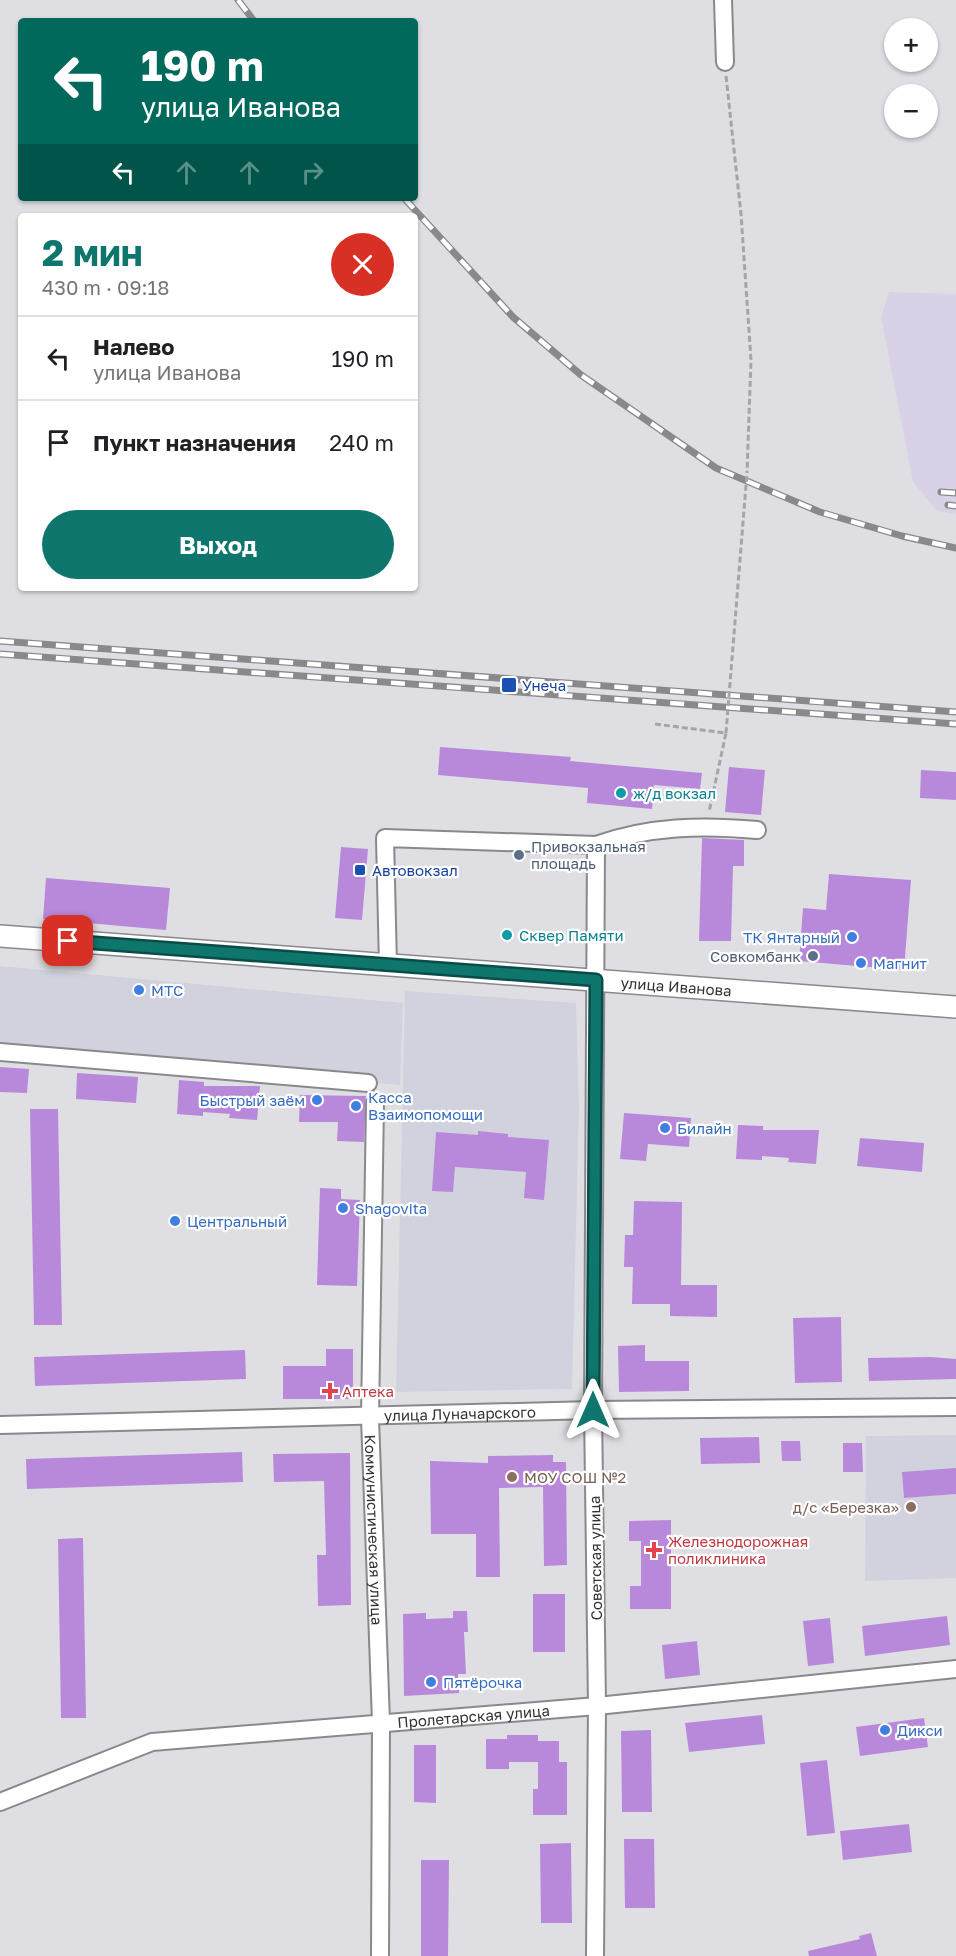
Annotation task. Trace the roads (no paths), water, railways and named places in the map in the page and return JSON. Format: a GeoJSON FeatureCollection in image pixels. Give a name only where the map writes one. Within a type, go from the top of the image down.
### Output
{"type":"FeatureCollection","features":[{"type":"Feature","properties":{"kind":"main road","name":"улица Иванова"},"geometry":{"type":"LineString","coordinates":[[0,936],[956,1007]]}},
{"type":"Feature","properties":{"kind":"street"},"geometry":{"type":"LineString","coordinates":[[723,0],[725,62]]}},
{"type":"Feature","properties":{"kind":"street"},"geometry":{"type":"LineString","coordinates":[[388,966],[385,838],[596,844],[629,833],[707,826],[757,830]]}},
{"type":"Feature","properties":{"kind":"street","name":"Советская улица"},"geometry":{"type":"LineString","coordinates":[[596,844],[593,1410],[597,1707],[596,1956]]}},
{"type":"Feature","properties":{"kind":"street"},"geometry":{"type":"LineString","coordinates":[[0,1052],[368,1083]]}},
{"type":"Feature","properties":{"kind":"street","name":"Коммунистическая улица"},"geometry":{"type":"LineString","coordinates":[[375,1104],[370,1418],[381,1722],[380,1956]]}},
{"type":"Feature","properties":{"kind":"street","name":"улица Луначарского"},"geometry":{"type":"LineString","coordinates":[[0,1425],[370,1418],[593,1410],[956,1407]]}},
{"type":"Feature","properties":{"kind":"street","name":"Пролетарская улица"},"geometry":{"type":"LineString","coordinates":[[0,1802],[152,1742],[381,1722],[597,1707],[956,1669]]}},
{"type":"Feature","properties":{"kind":"railway"},"geometry":{"type":"LineString","coordinates":[[238,0],[252,18]]}},
{"type":"Feature","properties":{"kind":"railway"},"geometry":{"type":"LineString","coordinates":[[407,201],[418,213]]}},
{"type":"Feature","properties":{"kind":"railway"},"geometry":{"type":"LineString","coordinates":[[418,213],[513,317],[581,375],[716,468],[820,512],[902,536],[956,548]]}},
{"type":"Feature","properties":{"kind":"railway"},"geometry":{"type":"LineString","coordinates":[[941,492],[956,493]]}},
{"type":"Feature","properties":{"kind":"railway"},"geometry":{"type":"LineString","coordinates":[[948,505],[956,506]]}},
{"type":"Feature","properties":{"kind":"railway"},"geometry":{"type":"LineString","coordinates":[[0,641],[956,712]]}},
{"type":"Feature","properties":{"kind":"railway"},"geometry":{"type":"LineString","coordinates":[[0,654],[956,724]]}},
{"type":"Feature","properties":{"kind":"place","name":"Унеча"},"geometry":{"type":"Point","coordinates":[509,685]}},
{"type":"Feature","properties":{"kind":"place","name":"ж/д вокзал"},"geometry":{"type":"Point","coordinates":[621,793]}},
{"type":"Feature","properties":{"kind":"place","name":"Привокзальная площадь"},"geometry":{"type":"Point","coordinates":[519,855]}},
{"type":"Feature","properties":{"kind":"place","name":"Автовокзал"},"geometry":{"type":"Point","coordinates":[360,870]}},
{"type":"Feature","properties":{"kind":"place","name":"Сквер Памяти"},"geometry":{"type":"Point","coordinates":[507,935]}},
{"type":"Feature","properties":{"kind":"place","name":"ТК Янтарный"},"geometry":{"type":"Point","coordinates":[852,937]}},
{"type":"Feature","properties":{"kind":"place","name":"Совкомбанк"},"geometry":{"type":"Point","coordinates":[813,956]}},
{"type":"Feature","properties":{"kind":"place","name":"Магнит"},"geometry":{"type":"Point","coordinates":[861,963]}},
{"type":"Feature","properties":{"kind":"place","name":"МТС"},"geometry":{"type":"Point","coordinates":[139,990]}},
{"type":"Feature","properties":{"kind":"place","name":"Быстрый заём"},"geometry":{"type":"Point","coordinates":[317,1100]}},
{"type":"Feature","properties":{"kind":"place","name":"Касса Взаимопомощи"},"geometry":{"type":"Point","coordinates":[356,1106]}},
{"type":"Feature","properties":{"kind":"place","name":"Билайн"},"geometry":{"type":"Point","coordinates":[665,1128]}},
{"type":"Feature","properties":{"kind":"place","name":"Shagovita"},"geometry":{"type":"Point","coordinates":[343,1208]}},
{"type":"Feature","properties":{"kind":"place","name":"Центральный"},"geometry":{"type":"Point","coordinates":[175,1221]}},
{"type":"Feature","properties":{"kind":"place","name":"Аптека"},"geometry":{"type":"Point","coordinates":[330,1391]}},
{"type":"Feature","properties":{"kind":"place","name":"МОУ СОШ №2"},"geometry":{"type":"Point","coordinates":[512,1477]}},
{"type":"Feature","properties":{"kind":"place","name":"д/с «Березка»"},"geometry":{"type":"Point","coordinates":[911,1507]}},
{"type":"Feature","properties":{"kind":"place","name":"Железнодорожная поликлиника"},"geometry":{"type":"Point","coordinates":[654,1550]}},
{"type":"Feature","properties":{"kind":"place","name":"Пятёрочка"},"geometry":{"type":"Point","coordinates":[431,1682]}},
{"type":"Feature","properties":{"kind":"place","name":"Дикси"},"geometry":{"type":"Point","coordinates":[885,1730]}}]}
